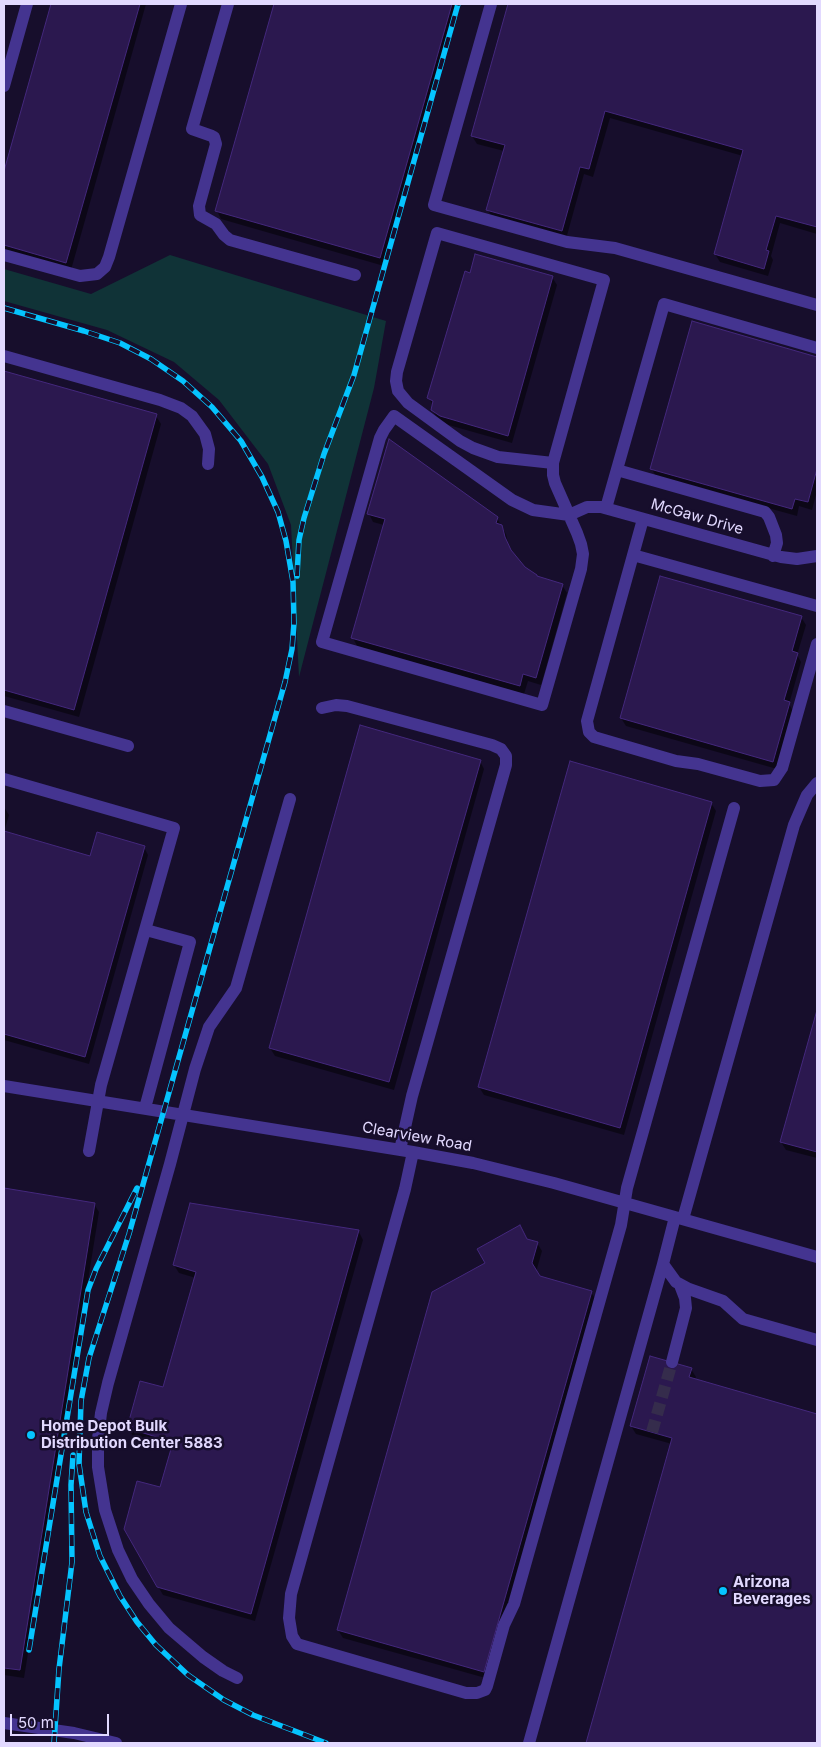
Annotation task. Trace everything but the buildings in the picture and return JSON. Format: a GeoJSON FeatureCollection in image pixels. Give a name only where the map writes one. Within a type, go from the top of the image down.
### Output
{"type":"FeatureCollection","features":[{"type":"Feature","properties":{"kind":"street"},"geometry":{"type":"LineString","coordinates":[[4,86],[27,4]]}},
{"type":"Feature","properties":{"kind":"street"},"geometry":{"type":"LineString","coordinates":[[4,255],[80,276],[92,275],[101,271],[109,257],[181,4]]}},
{"type":"Feature","properties":{"kind":"street"},"geometry":{"type":"LineString","coordinates":[[228,4],[192,130],[212,136],[216,144],[199,206],[200,215],[216,224],[230,240],[355,275]]}},
{"type":"Feature","properties":{"kind":"street"},"geometry":{"type":"LineString","coordinates":[[491,4],[434,205],[567,242],[615,248],[817,305]]}},
{"type":"Feature","properties":{"kind":"street"},"geometry":{"type":"LineString","coordinates":[[553,463],[498,457],[473,448],[460,441],[400,395],[396,377],[436,232],[604,280],[553,463],[555,483],[569,514],[581,544],[583,554],[582,565],[542,704],[322,642],[380,438],[394,416],[512,500],[533,510],[569,514]]}},
{"type":"Feature","properties":{"kind":"street"},"geometry":{"type":"LineString","coordinates":[[606,508],[664,304],[817,348]]}},
{"type":"Feature","properties":{"kind":"street"},"geometry":{"type":"LineString","coordinates":[[4,356],[160,400],[181,408],[192,416],[205,434],[209,449],[208,464]]}},
{"type":"Feature","properties":{"kind":"street"},"geometry":{"type":"LineString","coordinates":[[617,470],[765,512],[770,518],[776,535],[773,556]]}},
{"type":"Feature","properties":{"kind":"street","name":"McGaw Drive"},"geometry":{"type":"LineString","coordinates":[[569,514],[588,507],[606,508],[773,556],[798,559],[817,556]]}},
{"type":"Feature","properties":{"kind":"street"},"geometry":{"type":"LineString","coordinates":[[643,519],[588,716],[587,728],[591,735],[597,739],[673,761],[698,764],[760,781],[774,780],[782,768],[817,644]]}},
{"type":"Feature","properties":{"kind":"street"},"geometry":{"type":"LineString","coordinates":[[633,555],[817,606]]}},
{"type":"Feature","properties":{"kind":"street"},"geometry":{"type":"LineString","coordinates":[[322,708],[336,705],[347,706],[492,746],[501,749],[506,756],[506,765],[412,1096],[400,1150]]}},
{"type":"Feature","properties":{"kind":"street"},"geometry":{"type":"LineString","coordinates":[[4,711],[128,746]]}},
{"type":"Feature","properties":{"kind":"street"},"geometry":{"type":"LineString","coordinates":[[4,779],[174,828],[98,1101],[89,1151]]}},
{"type":"Feature","properties":{"kind":"street"},"geometry":{"type":"LineString","coordinates":[[529,1743],[663,1264],[679,1218],[794,825],[805,800],[817,783]]}},
{"type":"Feature","properties":{"kind":"street"},"geometry":{"type":"LineString","coordinates":[[237,1678],[214,1665],[180,1639],[158,1616],[140,1592],[124,1565],[112,1536],[105,1510],[98,1467],[98,1439],[104,1398],[195,1069],[209,1028],[234,993],[238,983],[290,799]]}},
{"type":"Feature","properties":{"kind":"street"},"geometry":{"type":"LineString","coordinates":[[414,1152],[291,1594],[289,1618],[292,1636],[297,1644],[466,1693],[481,1692],[487,1686],[503,1630],[514,1604],[621,1225],[632,1169],[734,808]]}},
{"type":"Feature","properties":{"kind":"street"},"geometry":{"type":"LineString","coordinates":[[145,1108],[190,942],[146,930]]}},
{"type":"Feature","properties":{"kind":"street","name":"Clearview Road"},"geometry":{"type":"LineString","coordinates":[[4,1086],[414,1152],[513,1172],[817,1257]]}},
{"type":"Feature","properties":{"kind":"street"},"geometry":{"type":"LineString","coordinates":[[663,1264],[672,1278],[680,1284],[723,1301],[743,1319],[817,1340]]}},
{"type":"Feature","properties":{"kind":"street"},"geometry":{"type":"LineString","coordinates":[[672,1362],[686,1308],[680,1284]]}},
{"type":"Feature","properties":{"kind":"street"},"geometry":{"type":"LineString","coordinates":[[4,1723],[74,1733],[116,1743]]}},
{"type":"Feature","properties":{"kind":"green space"},"geometry":{"type":"Polygon","coordinates":[[[170,255],[386,321],[374,388],[299,677],[291,525],[268,464],[219,400],[174,362],[107,330],[4,301],[4,269],[91,294],[170,255]]]}},
{"type":"Feature","properties":{"kind":"tunnel"},"geometry":{"type":"LineString","coordinates":[[652,1432],[672,1362]]}},
{"type":"Feature","properties":{"kind":"railway"},"geometry":{"type":"LineString","coordinates":[[297,576],[299,540],[304,518],[324,454],[354,375],[458,4]]}},
{"type":"Feature","properties":{"kind":"railway"},"geometry":{"type":"LineString","coordinates":[[4,308],[120,343],[151,359],[183,381],[212,407],[241,441],[262,477],[278,512],[286,541],[293,582],[294,623],[292,649],[285,682],[129,1234],[89,1358],[81,1401],[79,1464],[86,1512],[100,1556],[120,1596],[137,1622],[156,1645],[188,1675],[224,1700],[253,1715],[326,1743]]}},
{"type":"Feature","properties":{"kind":"railway"},"geometry":{"type":"LineString","coordinates":[[29,1650],[88,1290],[96,1269],[137,1188]]}},
{"type":"Feature","properties":{"kind":"railway"},"geometry":{"type":"LineString","coordinates":[[54,1743],[59,1669],[72,1562],[71,1485],[73,1455]]}},
{"type":"Feature","properties":{"kind":"place","name":"Home Depot Bulk Distribution Center 5883"},"geometry":{"type":"Point","coordinates":[31,1435]}},
{"type":"Feature","properties":{"kind":"place","name":"Arizona Beverages"},"geometry":{"type":"Point","coordinates":[723,1591]}}]}
